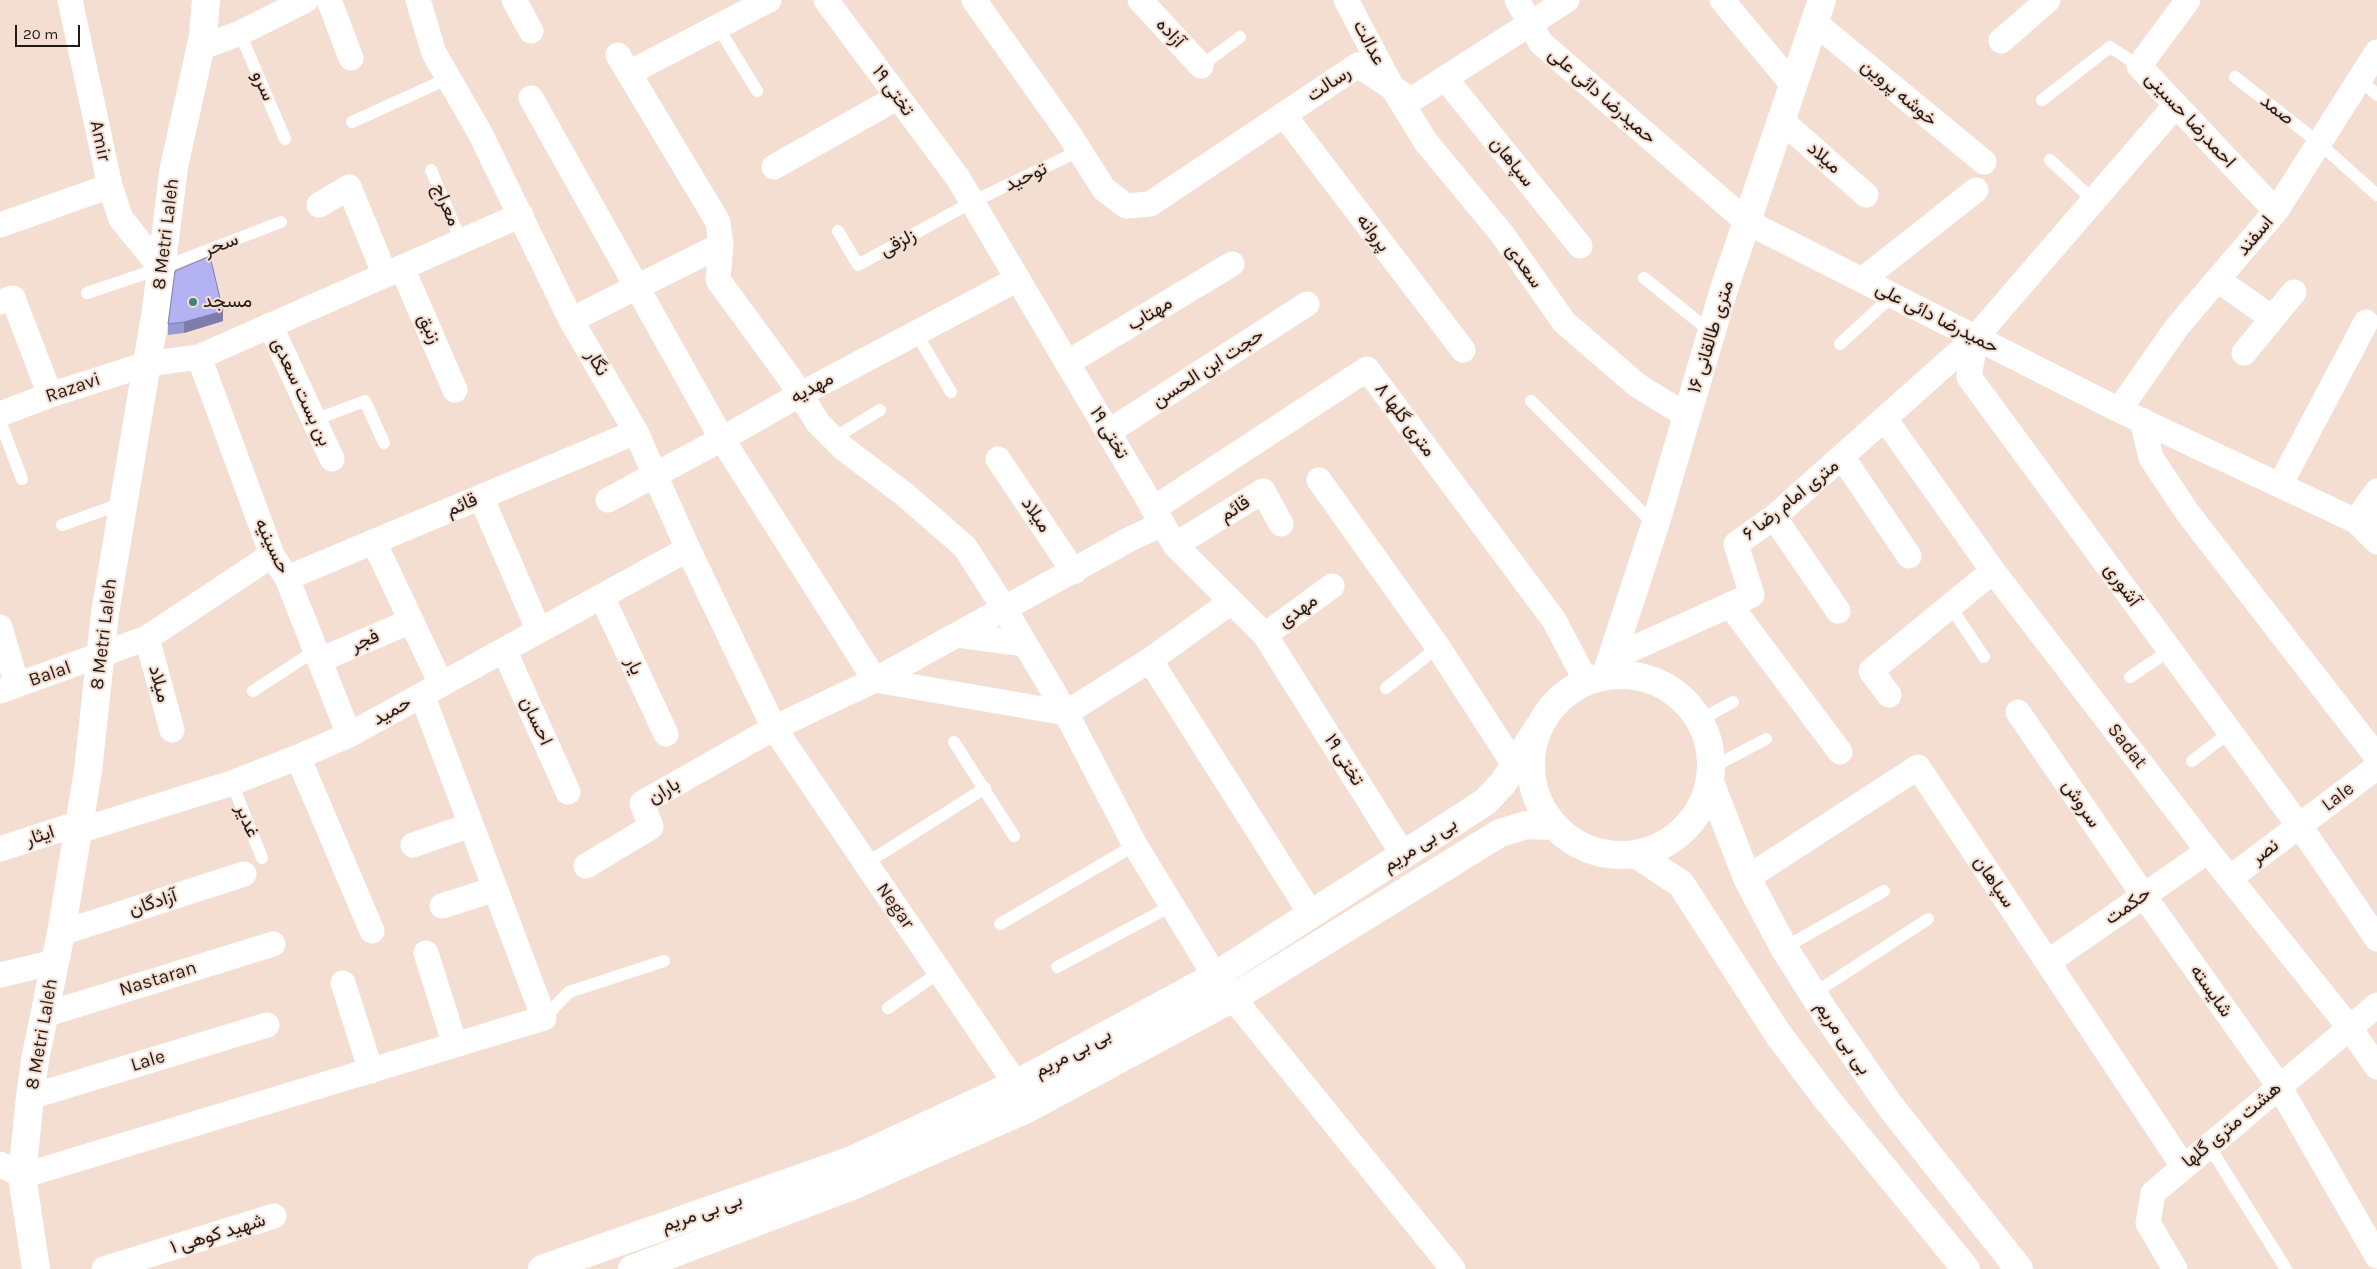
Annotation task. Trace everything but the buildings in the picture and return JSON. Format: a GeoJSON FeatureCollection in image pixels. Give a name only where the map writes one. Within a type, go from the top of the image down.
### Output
{"type":"FeatureCollection","features":[{"type":"Feature","properties":{"kind":"street","name":"Amir"},"geometry":{"type":"LineString","coordinates":[[70,0],[110,186],[122,219],[161,268]]}},
{"type":"Feature","properties":{"kind":"street","name":"8 Metri Laleh"},"geometry":{"type":"LineString","coordinates":[[36,1269],[11,1170],[30,1097],[44,1015],[62,933],[88,771],[99,657],[161,268],[174,167],[200,48],[206,0]]}},
{"type":"Feature","properties":{"kind":"street"},"geometry":{"type":"LineString","coordinates":[[200,48],[240,33],[306,0]]}},
{"type":"Feature","properties":{"kind":"street"},"geometry":{"type":"LineString","coordinates":[[329,0],[351,58]]}},
{"type":"Feature","properties":{"kind":"street","name":"نگار"},"geometry":{"type":"LineString","coordinates":[[418,0],[434,53],[480,133],[571,320],[636,432],[688,550],[774,728]]}},
{"type":"Feature","properties":{"kind":"street"},"geometry":{"type":"LineString","coordinates":[[514,0],[531,31]]}},
{"type":"Feature","properties":{"kind":"street"},"geometry":{"type":"LineString","coordinates":[[769,0],[718,27],[624,64],[718,222],[721,245],[718,280],[789,377],[818,423],[965,547],[1004,608],[1066,713],[1134,845],[1173,905],[1215,976],[1453,1269]]}},
{"type":"Feature","properties":{"kind":"street","name":"تختی ۱۹"},"geometry":{"type":"LineString","coordinates":[[828,0],[958,178],[1175,545],[1265,635],[1404,856]]}},
{"type":"Feature","properties":{"kind":"street"},"geometry":{"type":"LineString","coordinates":[[974,0],[1080,150]]}},
{"type":"Feature","properties":{"kind":"street","name":"آزاده"},"geometry":{"type":"LineString","coordinates":[[1140,0],[1201,66]]}},
{"type":"Feature","properties":{"kind":"street","name":"عدالت"},"geometry":{"type":"LineString","coordinates":[[1346,0],[1392,87]]}},
{"type":"Feature","properties":{"kind":"street"},"geometry":{"type":"LineString","coordinates":[[1517,0],[1535,33]]}},
{"type":"Feature","properties":{"kind":"street","name":"رسالت"},"geometry":{"type":"LineString","coordinates":[[1080,150],[1104,189],[1126,206],[1150,204],[1358,65],[1411,100],[1445,78],[1535,33],[1567,0]]}},
{"type":"Feature","properties":{"kind":"street"},"geometry":{"type":"LineString","coordinates":[[1722,0],[1793,85]]}},
{"type":"Feature","properties":{"kind":"street"},"geometry":{"type":"LineString","coordinates":[[2001,41],[2048,0]]}},
{"type":"Feature","properties":{"kind":"street","name":"احمدرضا حسینی"},"geometry":{"type":"LineString","coordinates":[[2180,3],[2139,66],[2276,212]]}},
{"type":"Feature","properties":{"kind":"street","name":"۱۶ متری طالقانی"},"geometry":{"type":"LineString","coordinates":[[1601,671],[1655,525],[1711,332],[1819,11]]}},
{"type":"Feature","properties":{"kind":"street","name":"خوشه پروین"},"geometry":{"type":"LineString","coordinates":[[1819,11],[1984,162]]}},
{"type":"Feature","properties":{"kind":"street","name":"حمیدرضا دائی علی"},"geometry":{"type":"LineString","coordinates":[[1535,33],[1747,222],[2119,410],[2280,485],[2366,522],[2377,542]]}},
{"type":"Feature","properties":{"kind":"street","name":"اسفند"},"geometry":{"type":"LineString","coordinates":[[2119,410],[2177,327],[2276,212],[2319,143],[2368,87],[2377,52]]}},
{"type":"Feature","properties":{"kind":"street","name":"سپاهان"},"geometry":{"type":"LineString","coordinates":[[1445,78],[1580,246]]}},
{"type":"Feature","properties":{"kind":"street","name":"سعدی"},"geometry":{"type":"LineString","coordinates":[[1392,87],[1426,142],[1502,234],[1564,322],[1637,385],[1687,416]]}},
{"type":"Feature","properties":{"kind":"street"},"geometry":{"type":"LineString","coordinates":[[531,98],[722,439],[875,680],[1066,713],[1150,660],[1231,602]]}},
{"type":"Feature","properties":{"kind":"street"},"geometry":{"type":"LineString","coordinates":[[774,167],[898,98]]}},
{"type":"Feature","properties":{"kind":"street","name":"۶ متری امام رضا"},"geometry":{"type":"LineString","coordinates":[[1601,671],[1752,595],[1736,544],[1774,517],[1843,458],[1976,337],[2176,105]]}},
{"type":"Feature","properties":{"kind":"street","name":"پروانه"},"geometry":{"type":"LineString","coordinates":[[1284,115],[1463,350]]}},
{"type":"Feature","properties":{"kind":"street","name":"میلاد"},"geometry":{"type":"LineString","coordinates":[[1781,120],[1866,195]]}},
{"type":"Feature","properties":{"kind":"street"},"geometry":{"type":"LineString","coordinates":[[0,225],[110,186]]}},
{"type":"Feature","properties":{"kind":"street","name":"زنبق"},"geometry":{"type":"LineString","coordinates":[[319,205],[348,187],[455,390]]}},
{"type":"Feature","properties":{"kind":"street"},"geometry":{"type":"LineString","coordinates":[[1862,280],[1976,190]]}},
{"type":"Feature","properties":{"kind":"street","name":"Razavi"},"geometry":{"type":"LineString","coordinates":[[0,414],[50,395],[146,364],[199,357],[521,215]]}},
{"type":"Feature","properties":{"kind":"street"},"geometry":{"type":"LineString","coordinates":[[571,320],[721,245]]}},
{"type":"Feature","properties":{"kind":"street","name":"مهتاب"},"geometry":{"type":"LineString","coordinates":[[1067,363],[1232,264]]}},
{"type":"Feature","properties":{"kind":"street","name":"مهدیه"},"geometry":{"type":"LineString","coordinates":[[608,500],[722,439],[799,394],[1018,279]]}},
{"type":"Feature","properties":{"kind":"street"},"geometry":{"type":"LineString","coordinates":[[2218,280],[2272,318]]}},
{"type":"Feature","properties":{"kind":"street"},"geometry":{"type":"LineString","coordinates":[[2244,354],[2294,292]]}},
{"type":"Feature","properties":{"kind":"street"},"geometry":{"type":"LineString","coordinates":[[0,302],[13,298],[50,395]]}},
{"type":"Feature","properties":{"kind":"street","name":"حجت ابن الحسن"},"geometry":{"type":"LineString","coordinates":[[1108,432],[1308,304]]}},
{"type":"Feature","properties":{"kind":"street"},"geometry":{"type":"LineString","coordinates":[[2280,485],[2366,322]]}},
{"type":"Feature","properties":{"kind":"street","name":"بن بست سعدی"},"geometry":{"type":"LineString","coordinates":[[270,325],[332,459]]}},
{"type":"Feature","properties":{"kind":"street","name":"آشوری"},"geometry":{"type":"LineString","coordinates":[[1976,337],[1969,377],[2299,826],[2377,939]]}},
{"type":"Feature","properties":{"kind":"street","name":"حسینیه"},"geometry":{"type":"LineString","coordinates":[[199,357],[272,556],[287,578],[349,735]]}},
{"type":"Feature","properties":{"kind":"street","name":"۸ متری گلها"},"geometry":{"type":"LineString","coordinates":[[1158,516],[1367,369],[1554,620],[1601,671]]}},
{"type":"Feature","properties":{"kind":"street","name":"Sadat"},"geometry":{"type":"LineString","coordinates":[[1884,419],[1993,571],[2208,851],[2349,1027],[2377,1067]]}},
{"type":"Feature","properties":{"kind":"street"},"geometry":{"type":"LineString","coordinates":[[2142,420],[2151,458],[2187,512],[2377,756]]}},
{"type":"Feature","properties":{"kind":"street","name":"قائم"},"geometry":{"type":"LineString","coordinates":[[287,578],[636,432]]}},
{"type":"Feature","properties":{"kind":"street"},"geometry":{"type":"LineString","coordinates":[[1843,458],[1909,556]]}},
{"type":"Feature","properties":{"kind":"street","name":"میلاد"},"geometry":{"type":"LineString","coordinates":[[998,459],[1074,572]]}},
{"type":"Feature","properties":{"kind":"street"},"geometry":{"type":"LineString","coordinates":[[1319,480],[1438,647],[1515,766]]}},
{"type":"Feature","properties":{"kind":"street","name":"قائم"},"geometry":{"type":"LineString","coordinates":[[1175,545],[1263,491],[1281,524]]}},
{"type":"Feature","properties":{"kind":"street"},"geometry":{"type":"LineString","coordinates":[[2366,522],[2377,491]]}},
{"type":"Feature","properties":{"kind":"street"},"geometry":{"type":"LineString","coordinates":[[480,497],[539,631]]}},
{"type":"Feature","properties":{"kind":"street"},"geometry":{"type":"LineString","coordinates":[[774,728],[875,680],[1004,608],[1074,572],[1130,539],[1158,516]]}},
{"type":"Feature","properties":{"kind":"street"},"geometry":{"type":"LineString","coordinates":[[1774,517],[1838,611]]}},
{"type":"Feature","properties":{"kind":"street"},"geometry":{"type":"LineString","coordinates":[[11,1170],[371,1071],[544,1018],[471,825],[411,621],[374,542]]}},
{"type":"Feature","properties":{"kind":"street","name":"حمید"},"geometry":{"type":"LineString","coordinates":[[79,827],[232,783],[298,758],[349,735],[688,550]]}},
{"type":"Feature","properties":{"kind":"street","name":"Balal"},"geometry":{"type":"LineString","coordinates":[[8,688],[99,657],[147,638],[272,556]]}},
{"type":"Feature","properties":{"kind":"street"},"geometry":{"type":"LineString","coordinates":[[1889,696],[1871,671],[1993,571]]}},
{"type":"Feature","properties":{"kind":"street","name":"مهدی"},"geometry":{"type":"LineString","coordinates":[[1265,635],[1332,586]]}},
{"type":"Feature","properties":{"kind":"street","name":"یار"},"geometry":{"type":"LineString","coordinates":[[602,597],[666,734]]}},
{"type":"Feature","properties":{"kind":"street"},"geometry":{"type":"LineString","coordinates":[[1730,605],[1840,752]]}},
{"type":"Feature","properties":{"kind":"street","name":"فجر"},"geometry":{"type":"LineString","coordinates":[[318,655],[411,621]]}},
{"type":"Feature","properties":{"kind":"street"},"geometry":{"type":"LineString","coordinates":[[0,627],[8,688]]}},
{"type":"Feature","properties":{"kind":"street"},"geometry":{"type":"LineString","coordinates":[[957,634],[1025,644]]}},
{"type":"Feature","properties":{"kind":"street","name":"میلاد"},"geometry":{"type":"LineString","coordinates":[[147,638],[172,730]]}},
{"type":"Feature","properties":{"kind":"street","name":"احسان"},"geometry":{"type":"LineString","coordinates":[[504,650],[568,792]]}},
{"type":"Feature","properties":{"kind":"street"},"geometry":{"type":"LineString","coordinates":[[1150,660],[1311,914]]}},
{"type":"Feature","properties":{"kind":"street"},"geometry":{"type":"LineString","coordinates":[[1538,728],[1531,754],[1532,780],[1540,804],[1554,826],[1577,844],[1605,854],[1636,854],[1662,846],[1678,836],[1696,815],[1705,799],[1711,775],[1709,743],[1700,720],[1683,699],[1660,683],[1634,675],[1601,671]]}},
{"type":"Feature","properties":{"kind":"street","name":"بی بی مریم"},"geometry":{"type":"LineString","coordinates":[[542,1269],[852,1160],[1016,1084],[1215,976],[1404,856],[1485,802],[1503,783],[1515,766],[1546,713],[1557,700],[1601,671]]}},
{"type":"Feature","properties":{"kind":"street","name":"سروش"},"geometry":{"type":"LineString","coordinates":[[2018,712],[2144,896]]}},
{"type":"Feature","properties":{"kind":"street","name":"Negar"},"geometry":{"type":"LineString","coordinates":[[774,728],[1016,1084]]}},
{"type":"Feature","properties":{"kind":"street","name":"باران"},"geometry":{"type":"LineString","coordinates":[[586,866],[651,827],[642,802],[774,728]]}},
{"type":"Feature","properties":{"kind":"street"},"geometry":{"type":"LineString","coordinates":[[298,758],[372,931]]}},
{"type":"Feature","properties":{"kind":"street","name":"سپاهان"},"geometry":{"type":"LineString","coordinates":[[1747,878],[1918,767],[2183,1166]]}},
{"type":"Feature","properties":{"kind":"street","name":"Lale"},"geometry":{"type":"LineString","coordinates":[[2299,826],[2377,767]]}},
{"type":"Feature","properties":{"kind":"street","name":"بی بی مریم"},"geometry":{"type":"LineString","coordinates":[[1711,775],[1747,878],[1784,948],[1813,994],[1890,1106],[2019,1269]]}},
{"type":"Feature","properties":{"kind":"street"},"geometry":{"type":"LineString","coordinates":[[413,845],[471,825]]}},
{"type":"Feature","properties":{"kind":"street","name":"بی بی مریم"},"geometry":{"type":"LineString","coordinates":[[632,1269],[850,1187],[1018,1113],[1233,998],[1500,832],[1526,825],[1554,826]]}},
{"type":"Feature","properties":{"kind":"street","name":"نصر"},"geometry":{"type":"LineString","coordinates":[[2230,878],[2299,826]]}},
{"type":"Feature","properties":{"kind":"street","name":"ایثار"},"geometry":{"type":"LineString","coordinates":[[0,850],[79,827]]}},
{"type":"Feature","properties":{"kind":"street","name":"حکمت"},"geometry":{"type":"LineString","coordinates":[[2048,962],[2208,851]]}},
{"type":"Feature","properties":{"kind":"street"},"geometry":{"type":"LineString","coordinates":[[1636,854],[1680,884],[1778,1034],[1826,1098],[1966,1269]]}},
{"type":"Feature","properties":{"kind":"street","name":"آزادگان"},"geometry":{"type":"LineString","coordinates":[[62,933],[253,866]]}},
{"type":"Feature","properties":{"kind":"street"},"geometry":{"type":"LineString","coordinates":[[442,906],[495,889]]}},
{"type":"Feature","properties":{"kind":"street","name":"شایسته"},"geometry":{"type":"LineString","coordinates":[[2144,896],[2279,1086],[2377,1256]]}},
{"type":"Feature","properties":{"kind":"street","name":"Nastaran"},"geometry":{"type":"LineString","coordinates":[[44,1015],[273,944]]}},
{"type":"Feature","properties":{"kind":"street"},"geometry":{"type":"LineString","coordinates":[[426,953],[455,1045]]}},
{"type":"Feature","properties":{"kind":"street"},"geometry":{"type":"LineString","coordinates":[[0,975],[55,962]]}},
{"type":"Feature","properties":{"kind":"street"},"geometry":{"type":"LineString","coordinates":[[344,983],[371,1071]]}},
{"type":"Feature","properties":{"kind":"street","name":"هشت متری گلها"},"geometry":{"type":"LineString","coordinates":[[2175,1269],[2148,1222],[2153,1193],[2377,1005]]}},
{"type":"Feature","properties":{"kind":"street","name":"Lale"},"geometry":{"type":"LineString","coordinates":[[30,1097],[267,1025]]}},
{"type":"Feature","properties":{"kind":"street","name":"شهید کوهی ۱"},"geometry":{"type":"LineString","coordinates":[[104,1269],[274,1216]]}},
{"type":"Feature","properties":{"kind":"lane"},"geometry":{"type":"LineString","coordinates":[[718,27],[757,91]]}},
{"type":"Feature","properties":{"kind":"lane","name":"سرو"},"geometry":{"type":"LineString","coordinates":[[240,33],[285,139]]}},
{"type":"Feature","properties":{"kind":"lane"},"geometry":{"type":"LineString","coordinates":[[1201,66],[1240,36]]}},
{"type":"Feature","properties":{"kind":"lane"},"geometry":{"type":"LineString","coordinates":[[2042,100],[2110,47],[2139,66]]}},
{"type":"Feature","properties":{"kind":"lane","name":"صمد"},"geometry":{"type":"LineString","coordinates":[[2235,77],[2319,143],[2377,195]]}},
{"type":"Feature","properties":{"kind":"lane"},"geometry":{"type":"LineString","coordinates":[[352,122],[449,78]]}},
{"type":"Feature","properties":{"kind":"lane","name":"توحید"},"geometry":{"type":"LineString","coordinates":[[972,202],[1080,150]]}},
{"type":"Feature","properties":{"kind":"lane"},"geometry":{"type":"LineString","coordinates":[[2050,160],[2094,201]]}},
{"type":"Feature","properties":{"kind":"lane","name":"معراج"},"geometry":{"type":"LineString","coordinates":[[431,170],[462,241]]}},
{"type":"Feature","properties":{"kind":"lane","name":"زلزقی"},"geometry":{"type":"LineString","coordinates":[[838,232],[858,265],[972,202]]}},
{"type":"Feature","properties":{"kind":"lane","name":"سحر"},"geometry":{"type":"LineString","coordinates":[[88,293],[161,268],[282,222]]}},
{"type":"Feature","properties":{"kind":"lane"},"geometry":{"type":"LineString","coordinates":[[1644,278],[1711,332]]}},
{"type":"Feature","properties":{"kind":"lane"},"geometry":{"type":"LineString","coordinates":[[1840,344],[1892,296]]}},
{"type":"Feature","properties":{"kind":"lane"},"geometry":{"type":"LineString","coordinates":[[916,333],[951,392]]}},
{"type":"Feature","properties":{"kind":"lane"},"geometry":{"type":"LineString","coordinates":[[314,420],[365,401],[384,443]]}},
{"type":"Feature","properties":{"kind":"lane"},"geometry":{"type":"LineString","coordinates":[[1531,401],[1655,525]]}},
{"type":"Feature","properties":{"kind":"lane"},"geometry":{"type":"LineString","coordinates":[[834,438],[880,410]]}},
{"type":"Feature","properties":{"kind":"lane"},"geometry":{"type":"LineString","coordinates":[[0,421],[22,479]]}},
{"type":"Feature","properties":{"kind":"lane"},"geometry":{"type":"LineString","coordinates":[[62,525],[124,503]]}},
{"type":"Feature","properties":{"kind":"lane"},"geometry":{"type":"LineString","coordinates":[[1950,606],[1984,656]]}},
{"type":"Feature","properties":{"kind":"lane"},"geometry":{"type":"LineString","coordinates":[[1386,688],[1438,647]]}},
{"type":"Feature","properties":{"kind":"lane"},"geometry":{"type":"LineString","coordinates":[[2130,677],[2170,650]]}},
{"type":"Feature","properties":{"kind":"lane"},"geometry":{"type":"LineString","coordinates":[[253,691],[318,655]]}},
{"type":"Feature","properties":{"kind":"lane"},"geometry":{"type":"LineString","coordinates":[[1700,720],[1733,702]]}},
{"type":"Feature","properties":{"kind":"lane"},"geometry":{"type":"LineString","coordinates":[[2192,761],[2230,732]]}},
{"type":"Feature","properties":{"kind":"lane"},"geometry":{"type":"LineString","coordinates":[[1711,775],[1766,739]]}},
{"type":"Feature","properties":{"kind":"lane"},"geometry":{"type":"LineString","coordinates":[[954,742],[1014,836]]}},
{"type":"Feature","properties":{"kind":"lane","name":"غدیر"},"geometry":{"type":"LineString","coordinates":[[232,783],[253,866]]}},
{"type":"Feature","properties":{"kind":"lane"},"geometry":{"type":"LineString","coordinates":[[865,864],[985,788]]}},
{"type":"Feature","properties":{"kind":"lane"},"geometry":{"type":"LineString","coordinates":[[1000,924],[1134,845]]}},
{"type":"Feature","properties":{"kind":"lane"},"geometry":{"type":"LineString","coordinates":[[1784,948],[1884,891]]}},
{"type":"Feature","properties":{"kind":"lane"},"geometry":{"type":"LineString","coordinates":[[1057,967],[1173,905]]}},
{"type":"Feature","properties":{"kind":"lane"},"geometry":{"type":"LineString","coordinates":[[1813,994],[1928,919]]}},
{"type":"Feature","properties":{"kind":"lane"},"geometry":{"type":"LineString","coordinates":[[544,1018],[569,992],[664,961]]}},
{"type":"Feature","properties":{"kind":"lane"},"geometry":{"type":"LineString","coordinates":[[888,1008],[941,972]]}},
{"type":"Feature","properties":{"kind":"lane"},"geometry":{"type":"LineString","coordinates":[[2208,1146],[2286,1269]]}},
{"type":"Feature","properties":{"kind":"place","name":"مسجد"},"geometry":{"type":"Point","coordinates":[193,302]}}]}
